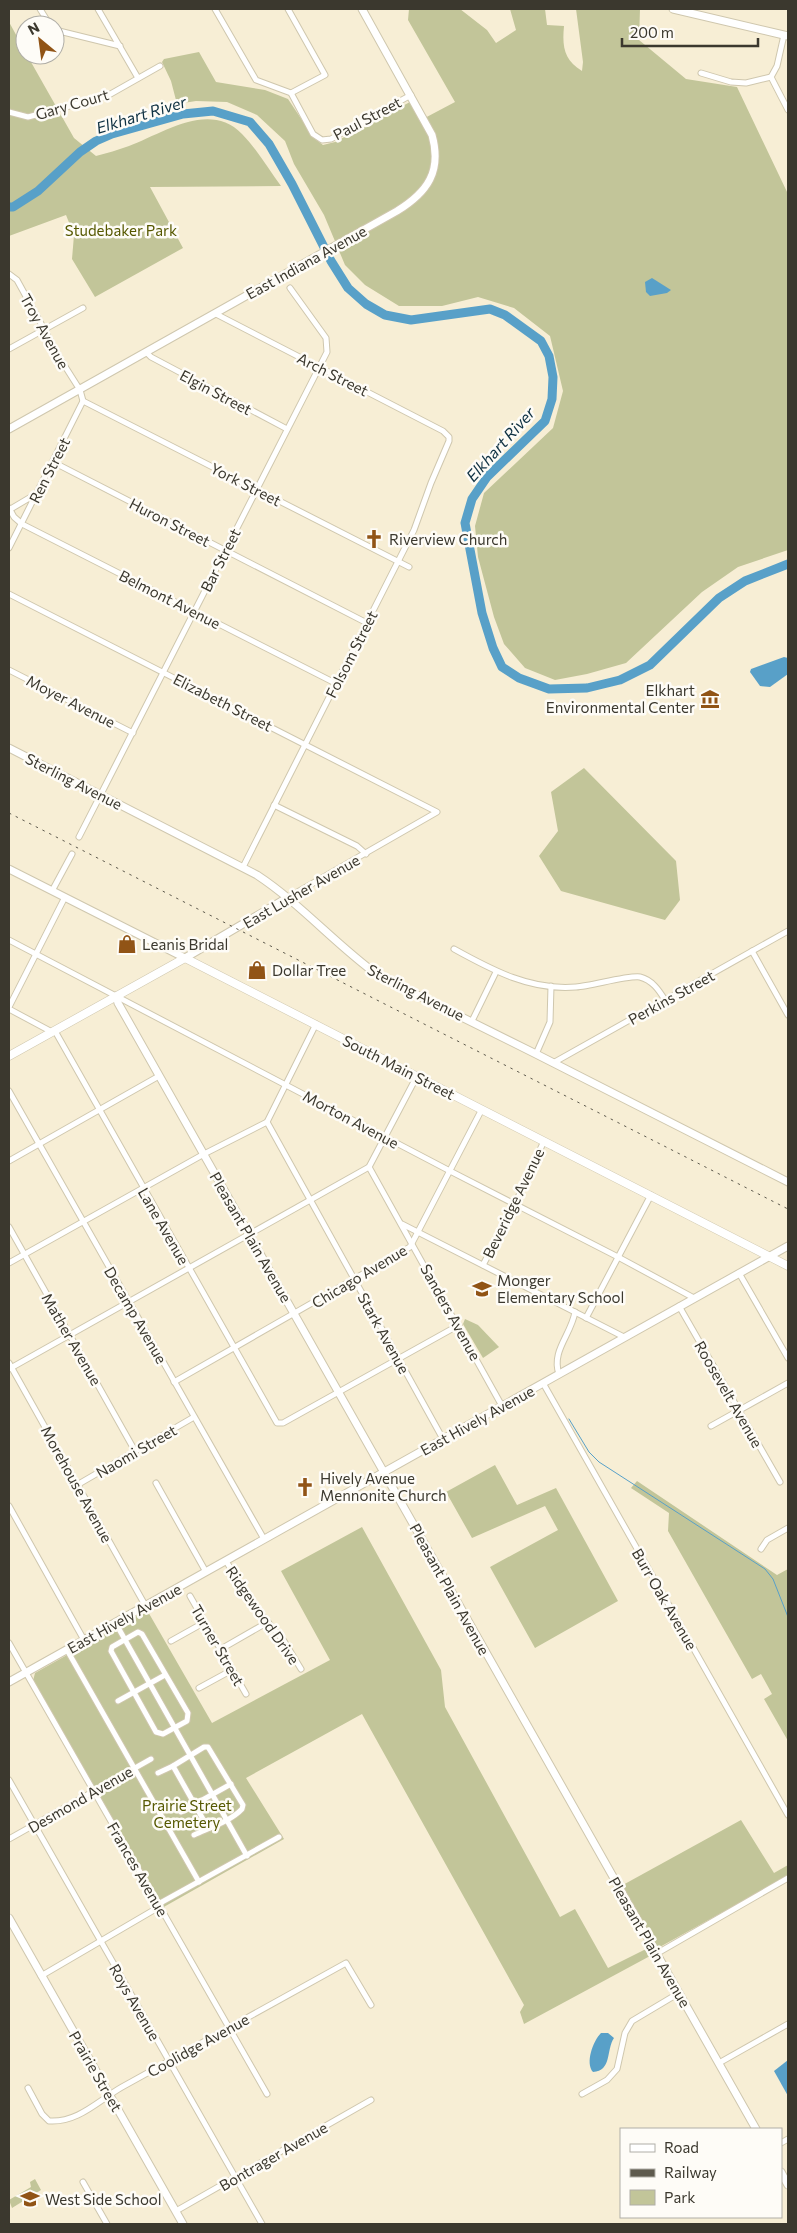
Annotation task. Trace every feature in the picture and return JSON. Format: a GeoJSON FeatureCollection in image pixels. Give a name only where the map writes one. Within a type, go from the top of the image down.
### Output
{"type":"FeatureCollection","features":[{"type":"Feature","properties":{"kind":"main road","name":"East Lusher Avenue"},"geometry":{"type":"LineString","coordinates":[[9,1056],[185,958]]}},
{"type":"Feature","properties":{"kind":"main road","name":"South Main Street"},"geometry":{"type":"LineString","coordinates":[[185,958],[788,1266]]}},
{"type":"Feature","properties":{"kind":"street"},"geometry":{"type":"LineString","coordinates":[[98,9],[138,78]]}},
{"type":"Feature","properties":{"kind":"street"},"geometry":{"type":"LineString","coordinates":[[215,9],[256,80],[292,93],[325,75],[288,9]]}},
{"type":"Feature","properties":{"kind":"street","name":"East Indiana Avenue"},"geometry":{"type":"LineString","coordinates":[[9,429],[304,264],[410,203],[421,194],[432,176],[436,157],[434,140],[426,120],[362,9]]}},
{"type":"Feature","properties":{"kind":"street"},"geometry":{"type":"LineString","coordinates":[[673,9],[786,36],[777,66],[771,77],[746,83],[731,82],[701,73]]}},
{"type":"Feature","properties":{"kind":"street"},"geometry":{"type":"LineString","coordinates":[[65,32],[120,46]]}},
{"type":"Feature","properties":{"kind":"street","name":"Gary Court"},"geometry":{"type":"LineString","coordinates":[[9,112],[28,117],[107,96],[160,66]]}},
{"type":"Feature","properties":{"kind":"street"},"geometry":{"type":"LineString","coordinates":[[771,77],[788,110]]}},
{"type":"Feature","properties":{"kind":"street","name":"Paul Street"},"geometry":{"type":"LineString","coordinates":[[292,93],[313,134],[322,140],[331,139],[411,95]]}},
{"type":"Feature","properties":{"kind":"street","name":"Troy Avenue"},"geometry":{"type":"LineString","coordinates":[[9,274],[17,280],[80,390]]}},
{"type":"Feature","properties":{"kind":"street","name":"Bar Street"},"geometry":{"type":"LineString","coordinates":[[79,837],[327,352],[326,338],[290,288]]}},
{"type":"Feature","properties":{"kind":"street"},"geometry":{"type":"LineString","coordinates":[[9,349],[83,308]]}},
{"type":"Feature","properties":{"kind":"street","name":"Arch Street"},"geometry":{"type":"LineString","coordinates":[[216,314],[442,431],[449,437]]}},
{"type":"Feature","properties":{"kind":"street","name":"Elgin Street"},"geometry":{"type":"LineString","coordinates":[[146,352],[151,357],[287,429]]}},
{"type":"Feature","properties":{"kind":"street"},"geometry":{"type":"LineString","coordinates":[[80,390],[83,401]]}},
{"type":"Feature","properties":{"kind":"street","name":"Ren Street"},"geometry":{"type":"LineString","coordinates":[[9,548],[83,401]]}},
{"type":"Feature","properties":{"kind":"street","name":"York Street"},"geometry":{"type":"LineString","coordinates":[[83,401],[409,567]]}},
{"type":"Feature","properties":{"kind":"street","name":"Folsom Street"},"geometry":{"type":"LineString","coordinates":[[243,867],[414,530],[431,483],[448,446],[449,437]]}},
{"type":"Feature","properties":{"kind":"street","name":"Huron Street"},"geometry":{"type":"LineString","coordinates":[[53,462],[367,623]]}},
{"type":"Feature","properties":{"kind":"street"},"geometry":{"type":"LineString","coordinates":[[9,509],[38,493]]}},
{"type":"Feature","properties":{"kind":"street","name":"Belmont Avenue"},"geometry":{"type":"LineString","coordinates":[[9,509],[22,524],[336,684]]}},
{"type":"Feature","properties":{"kind":"street","name":"Elizabeth Street"},"geometry":{"type":"LineString","coordinates":[[9,594],[437,812]]}},
{"type":"Feature","properties":{"kind":"street","name":"Moyer Avenue"},"geometry":{"type":"LineString","coordinates":[[9,670],[133,733]]}},
{"type":"Feature","properties":{"kind":"street","name":"Sterling Avenue"},"geometry":{"type":"LineString","coordinates":[[9,748],[243,867],[270,884],[357,961],[379,976],[472,1021],[788,1182]]}},
{"type":"Feature","properties":{"kind":"street"},"geometry":{"type":"LineString","coordinates":[[274,805],[357,846],[366,854]]}},
{"type":"Feature","properties":{"kind":"street","name":"East Lusher Avenue"},"geometry":{"type":"LineString","coordinates":[[185,958],[437,812]]}},
{"type":"Feature","properties":{"kind":"street"},"geometry":{"type":"LineString","coordinates":[[52,891],[72,854]]}},
{"type":"Feature","properties":{"kind":"street","name":"South Main Street"},"geometry":{"type":"LineString","coordinates":[[9,869],[185,958]]}},
{"type":"Feature","properties":{"kind":"street"},"geometry":{"type":"LineString","coordinates":[[53,1032],[9,1008],[65,897]]}},
{"type":"Feature","properties":{"kind":"street","name":"Perkins Street"},"geometry":{"type":"LineString","coordinates":[[554,1063],[788,931]]}},
{"type":"Feature","properties":{"kind":"street","name":"Morton Avenue"},"geometry":{"type":"LineString","coordinates":[[9,940],[385,1138],[618,1256],[694,1298]]}},
{"type":"Feature","properties":{"kind":"street"},"geometry":{"type":"LineString","coordinates":[[454,949],[496,972],[519,980],[551,986],[575,987],[640,977],[657,987],[665,1000]]}},
{"type":"Feature","properties":{"kind":"street"},"geometry":{"type":"LineString","coordinates":[[752,951],[788,1015]]}},
{"type":"Feature","properties":{"kind":"street"},"geometry":{"type":"LineString","coordinates":[[472,1021],[496,972]]}},
{"type":"Feature","properties":{"kind":"street"},"geometry":{"type":"LineString","coordinates":[[536,1054],[550,1022],[551,986]]}},
{"type":"Feature","properties":{"kind":"street","name":"Pleasant Plain Avenue"},"geometry":{"type":"LineString","coordinates":[[116,996],[118,1003],[159,1076],[755,2128]]}},
{"type":"Feature","properties":{"kind":"street"},"geometry":{"type":"LineString","coordinates":[[9,1263],[142,1188],[266,1122],[316,1024]]}},
{"type":"Feature","properties":{"kind":"street","name":"Lane Avenue"},"geometry":{"type":"LineString","coordinates":[[53,1032],[277,1423],[283,1423],[338,1392]]}},
{"type":"Feature","properties":{"kind":"street"},"geometry":{"type":"LineString","coordinates":[[9,1161],[159,1076]]}},
{"type":"Feature","properties":{"kind":"street"},"geometry":{"type":"LineString","coordinates":[[10,1367],[70,1336],[369,1167],[417,1076]]}},
{"type":"Feature","properties":{"kind":"street","name":"Decamp Avenue"},"geometry":{"type":"LineString","coordinates":[[9,1090],[264,1539]]}},
{"type":"Feature","properties":{"kind":"street","name":"Chicago Avenue"},"geometry":{"type":"LineString","coordinates":[[174,1382],[410,1247],[482,1109]]}},
{"type":"Feature","properties":{"kind":"street","name":"Stark Avenue"},"geometry":{"type":"LineString","coordinates":[[266,1122],[443,1439]]}},
{"type":"Feature","properties":{"kind":"street","name":"Beveridge Avenue"},"geometry":{"type":"LineString","coordinates":[[482,1265],[515,1204],[544,1141]]}},
{"type":"Feature","properties":{"kind":"street","name":"Sanders Avenue"},"geometry":{"type":"LineString","coordinates":[[369,1167],[459,1325],[502,1406]]}},
{"type":"Feature","properties":{"kind":"street"},"geometry":{"type":"LineString","coordinates":[[586,1318],[651,1195]]}},
{"type":"Feature","properties":{"kind":"street"},"geometry":{"type":"LineString","coordinates":[[402,1224],[624,1337]]}},
{"type":"Feature","properties":{"kind":"street","name":"Mather Avenue"},"geometry":{"type":"LineString","coordinates":[[9,1228],[136,1451]]}},
{"type":"Feature","properties":{"kind":"street","name":"East Hively Avenue"},"geometry":{"type":"LineString","coordinates":[[9,1682],[788,1246]]}},
{"type":"Feature","properties":{"kind":"street"},"geometry":{"type":"LineString","coordinates":[[739,1273],[788,1358]]}},
{"type":"Feature","properties":{"kind":"street","name":"Roosevelt Avenue"},"geometry":{"type":"LineString","coordinates":[[680,1306],[780,1482]]}},
{"type":"Feature","properties":{"kind":"street"},"geometry":{"type":"LineString","coordinates":[[559,1374],[556,1364],[557,1355],[573,1321],[574,1312]]}},
{"type":"Feature","properties":{"kind":"street"},"geometry":{"type":"LineString","coordinates":[[338,1392],[459,1325]]}},
{"type":"Feature","properties":{"kind":"street","name":"Morehouse Avenue"},"geometry":{"type":"LineString","coordinates":[[10,1367],[145,1605]]}},
{"type":"Feature","properties":{"kind":"street","name":"Burr Oak Avenue"},"geometry":{"type":"LineString","coordinates":[[543,1383],[788,1815]]}},
{"type":"Feature","properties":{"kind":"street"},"geometry":{"type":"LineString","coordinates":[[711,1426],[788,1383]]}},
{"type":"Feature","properties":{"kind":"street","name":"Naomi Street"},"geometry":{"type":"LineString","coordinates":[[77,1485],[194,1417]]}},
{"type":"Feature","properties":{"kind":"street"},"geometry":{"type":"LineString","coordinates":[[156,1483],[206,1572]]}},
{"type":"Feature","properties":{"kind":"street"},"geometry":{"type":"LineString","coordinates":[[9,1506],[84,1640]]}},
{"type":"Feature","properties":{"kind":"street"},"geometry":{"type":"LineString","coordinates":[[761,1549],[767,1540],[788,1528]]}},
{"type":"Feature","properties":{"kind":"street","name":"Ridgewood Drive"},"geometry":{"type":"LineString","coordinates":[[226,1561],[251,1602],[284,1640],[301,1669]]}},
{"type":"Feature","properties":{"kind":"street","name":"Turner Street"},"geometry":{"type":"LineString","coordinates":[[190,1596],[246,1694]]}},
{"type":"Feature","properties":{"kind":"street"},"geometry":{"type":"LineString","coordinates":[[115,1622],[247,1856]]}},
{"type":"Feature","properties":{"kind":"street"},"geometry":{"type":"LineString","coordinates":[[171,1641],[205,1622]]}},
{"type":"Feature","properties":{"kind":"street"},"geometry":{"type":"LineString","coordinates":[[221,1649],[268,1622]]}},
{"type":"Feature","properties":{"kind":"street"},"geometry":{"type":"LineString","coordinates":[[138,1632],[142,1634],[166,1675],[188,1713],[187,1721],[163,1734],[156,1732],[111,1651],[112,1647],[138,1632]]}},
{"type":"Feature","properties":{"kind":"street","name":"Frances Avenue"},"geometry":{"type":"LineString","coordinates":[[9,1643],[267,2094]]}},
{"type":"Feature","properties":{"kind":"street"},"geometry":{"type":"LineString","coordinates":[[67,1650],[199,1882]]}},
{"type":"Feature","properties":{"kind":"street"},"geometry":{"type":"LineString","coordinates":[[200,1688],[232,1670]]}},
{"type":"Feature","properties":{"kind":"street"},"geometry":{"type":"LineString","coordinates":[[118,1701],[166,1675]]}},
{"type":"Feature","properties":{"kind":"street"},"geometry":{"type":"LineString","coordinates":[[158,1773],[204,1747],[208,1747],[231,1784],[242,1805],[242,1809],[194,1836]]}},
{"type":"Feature","properties":{"kind":"street","name":"Desmond Avenue"},"geometry":{"type":"LineString","coordinates":[[9,1839],[151,1759]]}},
{"type":"Feature","properties":{"kind":"street"},"geometry":{"type":"LineString","coordinates":[[172,1766],[208,1828]]}},
{"type":"Feature","properties":{"kind":"street","name":"Roys Avenue"},"geometry":{"type":"LineString","coordinates":[[9,1780],[262,2224]]}},
{"type":"Feature","properties":{"kind":"street"},"geometry":{"type":"LineString","coordinates":[[181,1812],[231,1784]]}},
{"type":"Feature","properties":{"kind":"street"},"geometry":{"type":"LineString","coordinates":[[42,1976],[159,1907],[162,1902],[279,1837]]}},
{"type":"Feature","properties":{"kind":"street"},"geometry":{"type":"LineString","coordinates":[[656,1954],[788,1878]]}},
{"type":"Feature","properties":{"kind":"street","name":"Prairie Street"},"geometry":{"type":"LineString","coordinates":[[9,1918],[183,2224]]}},
{"type":"Feature","properties":{"kind":"street","name":"Coolidge Avenue"},"geometry":{"type":"LineString","coordinates":[[28,2088],[42,2114],[50,2121],[62,2122],[98,2104],[169,2061],[346,1963],[371,2005]]}},
{"type":"Feature","properties":{"kind":"street"},"geometry":{"type":"LineString","coordinates":[[582,2094],[607,2080],[617,2069],[625,2033],[632,2021],[679,1994]]}},
{"type":"Feature","properties":{"kind":"street"},"geometry":{"type":"LineString","coordinates":[[719,2063],[788,2024]]}},
{"type":"Feature","properties":{"kind":"street","name":"Bontrager Avenue"},"geometry":{"type":"LineString","coordinates":[[176,2211],[371,2100]]}},
{"type":"Feature","properties":{"kind":"street"},"geometry":{"type":"LineString","coordinates":[[782,2174],[788,2185]]}},
{"type":"Feature","properties":{"kind":"street"},"geometry":{"type":"LineString","coordinates":[[83,2182],[107,2224]]}},
{"type":"Feature","properties":{"kind":"green space"},"geometry":{"type":"Polygon","coordinates":[[[409,9],[460,9],[487,30],[496,43],[516,30],[510,9],[545,9],[547,25],[564,26],[563,40],[568,57],[582,71],[583,62],[576,9],[640,9],[639,40],[686,79],[737,87],[788,194],[788,550],[738,567],[702,592],[626,663],[587,674],[555,680],[525,668],[504,644],[494,617],[478,557],[475,526],[484,493],[553,428],[563,391],[550,336],[514,308],[478,297],[442,306],[399,306],[365,285],[345,265],[324,215],[294,164],[285,141],[257,115],[227,102],[196,101],[177,104],[171,81],[162,62],[164,59],[199,52],[216,82],[265,90],[288,99],[314,138],[323,145],[335,142],[410,102],[421,120],[455,102],[408,20],[409,9]]]}},
{"type":"Feature","properties":{"kind":"green space","name":"Studebaker Park"},"geometry":{"type":"Polygon","coordinates":[[[9,22],[15,33],[15,65],[33,65],[74,138],[96,156],[129,146],[185,123],[215,120],[229,124],[242,134],[281,186],[150,187],[183,248],[95,297],[72,259],[74,235],[66,215],[9,236],[9,22]]]}},
{"type":"Feature","properties":{"kind":"green space"},"geometry":{"type":"Polygon","coordinates":[[[584,768],[676,861],[680,900],[665,920],[561,891],[539,856],[558,831],[551,792],[584,768]]]}},
{"type":"Feature","properties":{"kind":"green space"},"geometry":{"type":"Polygon","coordinates":[[[465,1319],[478,1325],[499,1347],[483,1358],[463,1324],[465,1319]]]}},
{"type":"Feature","properties":{"kind":"green space"},"geometry":{"type":"Polygon","coordinates":[[[495,1465],[517,1505],[556,1488],[618,1601],[535,1648],[490,1567],[558,1530],[545,1506],[472,1538],[446,1492],[495,1465]]]}},
{"type":"Feature","properties":{"kind":"green space"},"geometry":{"type":"Polygon","coordinates":[[[637,1481],[777,1575],[788,1569],[788,1741],[764,1699],[772,1694],[761,1674],[752,1679],[668,1531],[669,1513],[631,1488],[637,1481]]]}},
{"type":"Feature","properties":{"kind":"green space","name":"Prairie Street Cemetery"},"geometry":{"type":"Polygon","coordinates":[[[362,1527],[441,1670],[445,1707],[560,1917],[575,1909],[608,1968],[646,1949],[650,1956],[524,2024],[520,2012],[524,2005],[362,1714],[246,1778],[284,1839],[162,1908],[33,1681],[35,1673],[147,1610],[212,1723],[330,1660],[281,1571],[362,1527]]]}},
{"type":"Feature","properties":{"kind":"green space"},"geometry":{"type":"Polygon","coordinates":[[[741,1820],[774,1873],[788,1865],[788,1876],[658,1948],[621,1886],[741,1820]]]}},
{"type":"Feature","properties":{"kind":"green space"},"geometry":{"type":"Polygon","coordinates":[[[35,2179],[41,2190],[12,2208],[9,2200],[31,2187],[30,2182],[35,2179]]]}},
{"type":"Feature","properties":{"kind":"water"},"geometry":{"type":"Polygon","coordinates":[[[652,278],[671,290],[667,293],[650,296],[646,292],[645,282],[652,278]]]}},
{"type":"Feature","properties":{"kind":"water"},"geometry":{"type":"Polygon","coordinates":[[[784,657],[788,658],[788,674],[770,687],[760,686],[750,672],[751,669],[784,657]]]}},
{"type":"Feature","properties":{"kind":"water"},"geometry":{"type":"Polygon","coordinates":[[[601,2033],[608,2033],[614,2038],[606,2064],[599,2071],[593,2072],[590,2063],[591,2052],[595,2041],[601,2033]]]}},
{"type":"Feature","properties":{"kind":"water"},"geometry":{"type":"Polygon","coordinates":[[[788,2060],[788,2096],[774,2071],[788,2060]]]}},
{"type":"Feature","properties":{"kind":"waterway","name":"Elkhart River"},"geometry":{"type":"LineString","coordinates":[[9,207],[13,207],[38,191],[80,152],[96,141],[112,134],[183,114],[213,111],[250,122],[269,144],[292,184],[331,261],[348,288],[366,304],[385,315],[411,320],[490,309],[505,315],[541,341],[549,356],[553,377],[552,399],[545,421],[487,477],[472,499],[465,523],[482,613],[493,648],[502,667],[519,678],[549,689],[587,688],[620,680],[650,665],[719,598],[745,581],[788,564]]}},
{"type":"Feature","properties":{"kind":"waterway"},"geometry":{"type":"LineString","coordinates":[[569,1419],[589,1452],[599,1462],[765,1569],[773,1579],[788,1617]]}},
{"type":"Feature","properties":{"kind":"railway"},"geometry":{"type":"LineString","coordinates":[[9,813],[788,1209]]}},
{"type":"Feature","properties":{"kind":"place","name":"Riverview Church"},"geometry":{"type":"Point","coordinates":[374,539]}},
{"type":"Feature","properties":{"kind":"place","name":"Elkhart Environmental Center"},"geometry":{"type":"Point","coordinates":[710,699]}},
{"type":"Feature","properties":{"kind":"place","name":"Leanis Bridal"},"geometry":{"type":"Point","coordinates":[127,944]}},
{"type":"Feature","properties":{"kind":"place","name":"Dollar Tree"},"geometry":{"type":"Point","coordinates":[257,970]}},
{"type":"Feature","properties":{"kind":"place","name":"Monger Elementary School"},"geometry":{"type":"Point","coordinates":[482,1289]}},
{"type":"Feature","properties":{"kind":"place","name":"Hively Avenue Mennonite Church"},"geometry":{"type":"Point","coordinates":[305,1487]}},
{"type":"Feature","properties":{"kind":"place","name":"West Side School"},"geometry":{"type":"Point","coordinates":[30,2199]}}]}
